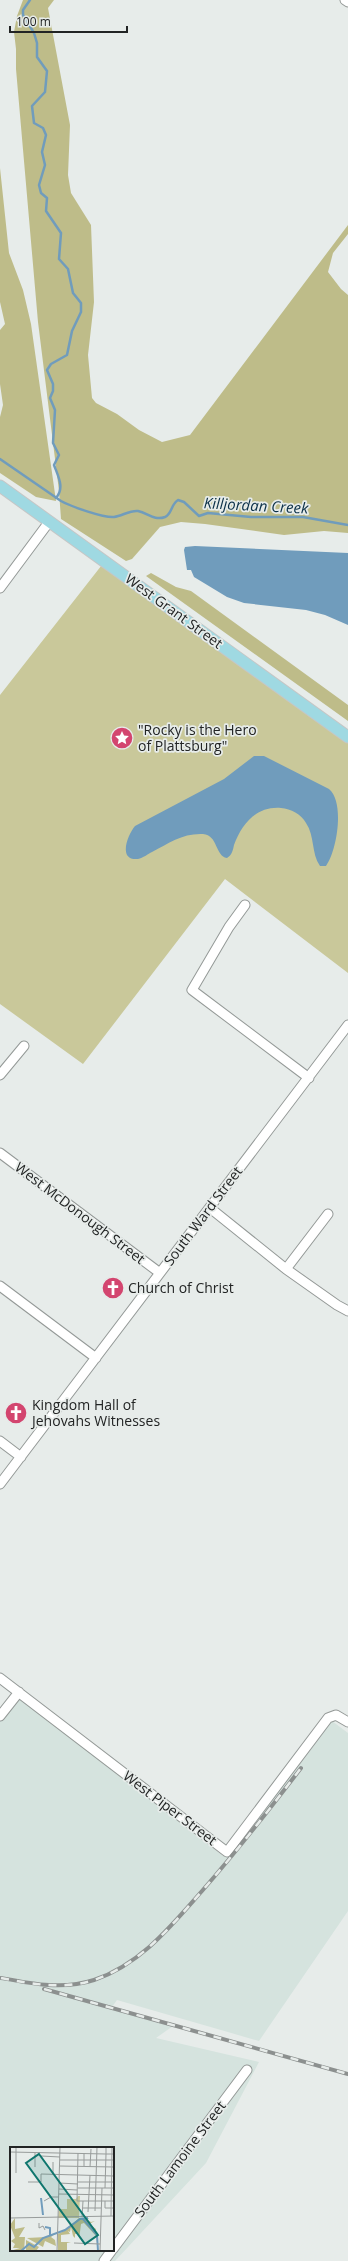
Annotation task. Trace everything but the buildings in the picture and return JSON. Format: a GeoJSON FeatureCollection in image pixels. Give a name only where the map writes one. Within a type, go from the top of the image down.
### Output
{"type":"FeatureCollection","features":[{"type":"Feature","properties":{"kind":"main road","name":"West Grant Street"},"geometry":{"type":"LineString","coordinates":[[0,486],[348,737]]}},
{"type":"Feature","properties":{"kind":"street"},"geometry":{"type":"LineString","coordinates":[[0,588],[49,522]]}},
{"type":"Feature","properties":{"kind":"street"},"geometry":{"type":"LineString","coordinates":[[245,905],[226,932],[192,990],[309,1078]]}},
{"type":"Feature","properties":{"kind":"street","name":"South Ward Street"},"geometry":{"type":"LineString","coordinates":[[0,1484],[348,1025]]}},
{"type":"Feature","properties":{"kind":"street"},"geometry":{"type":"LineString","coordinates":[[0,1075],[24,1046]]}},
{"type":"Feature","properties":{"kind":"street","name":"West McDonough Street"},"geometry":{"type":"LineString","coordinates":[[0,1153],[160,1273]]}},
{"type":"Feature","properties":{"kind":"street"},"geometry":{"type":"LineString","coordinates":[[210,1208],[286,1269],[337,1306],[348,1311]]}},
{"type":"Feature","properties":{"kind":"street"},"geometry":{"type":"LineString","coordinates":[[286,1269],[328,1214]]}},
{"type":"Feature","properties":{"kind":"street"},"geometry":{"type":"LineString","coordinates":[[0,1286],[96,1358]]}},
{"type":"Feature","properties":{"kind":"street"},"geometry":{"type":"LineString","coordinates":[[0,1441],[21,1457]]}},
{"type":"Feature","properties":{"kind":"street","name":"West Piper Street"},"geometry":{"type":"LineString","coordinates":[[0,1678],[227,1852],[328,1718],[336,1715],[348,1722]]}},
{"type":"Feature","properties":{"kind":"street"},"geometry":{"type":"LineString","coordinates":[[0,1716],[19,1692]]}},
{"type":"Feature","properties":{"kind":"street","name":"South Lamoine Street"},"geometry":{"type":"LineString","coordinates":[[114,2249],[247,2070]]}},
{"type":"Feature","properties":{"kind":"street","name":"South Lamoine Street"},"geometry":{"type":"LineString","coordinates":[[104,2261],[112,2251]]}},
{"type":"Feature","properties":{"kind":"shaded area"},"geometry":{"type":"Polygon","coordinates":[[[23,0],[54,0],[48,8],[70,125],[68,175],[71,193],[91,225],[94,302],[88,355],[92,398],[96,403],[117,414],[139,430],[162,442],[190,435],[348,225],[348,234],[333,253],[328,272],[341,289],[348,295],[348,533],[324,531],[284,535],[181,522],[160,527],[132,559],[126,561],[61,519],[59,491],[38,322],[16,69],[14,32],[17,16],[23,0]]]}},
{"type":"Feature","properties":{"kind":"shaded area"},"geometry":{"type":"Polygon","coordinates":[[[0,168],[9,253],[23,290],[31,324],[56,501],[36,497],[0,473],[0,417],[3,405],[0,384],[0,330],[5,324],[0,302],[0,168]]]}},
{"type":"Feature","properties":{"kind":"shaded area"},"geometry":{"type":"Polygon","coordinates":[[[151,573],[176,587],[191,591],[348,705],[348,721],[146,576],[151,573]]]}},
{"type":"Feature","properties":{"kind":"shaded area"},"geometry":{"type":"Polygon","coordinates":[[[19,1692],[223,1856],[328,1718],[348,1733],[348,1911],[259,2041],[117,2000],[112,2007],[173,2026],[156,2038],[259,2062],[206,2163],[115,2261],[0,2261],[0,1717],[19,1692]]]}},
{"type":"Feature","properties":{"kind":"green space"},"geometry":{"type":"Polygon","coordinates":[[[105,561],[348,737],[348,973],[225,879],[83,1064],[0,1004],[0,695],[105,561]]]}},
{"type":"Feature","properties":{"kind":"water"},"geometry":{"type":"Polygon","coordinates":[[[195,546],[348,553],[348,625],[325,615],[306,610],[244,603],[227,597],[194,577],[191,570],[187,570],[184,550],[185,547],[195,546]]]}},
{"type":"Feature","properties":{"kind":"water"},"geometry":{"type":"Polygon","coordinates":[[[254,756],[264,756],[329,789],[334,795],[337,804],[338,827],[330,859],[326,866],[320,866],[317,861],[311,833],[304,820],[295,812],[281,808],[264,810],[251,818],[241,830],[232,852],[227,858],[220,854],[214,842],[208,835],[203,834],[189,835],[176,839],[138,859],[128,856],[126,852],[127,840],[135,826],[224,779],[254,756]]]}},
{"type":"Feature","properties":{"kind":"waterway"},"geometry":{"type":"LineString","coordinates":[[30,0],[23,10],[23,15],[34,33],[37,43],[37,57],[47,71],[45,92],[32,106],[34,123],[43,128],[46,135],[42,152],[45,165],[39,185],[41,193],[47,198],[46,211],[61,233],[59,259],[68,269],[73,293],[81,303],[81,312],[72,331],[67,355],[51,364],[47,370],[53,384],[53,391],[50,398],[55,410],[53,443],[59,455],[54,465],[59,478],[60,486],[59,494],[56,498]]}},
{"type":"Feature","properties":{"kind":"waterway","name":"Killjordan Creek"},"geometry":{"type":"LineString","coordinates":[[0,459],[61,501],[103,516],[114,517],[132,511],[138,511],[161,518],[167,516],[178,500],[184,502],[199,516],[208,513],[251,517],[303,517],[348,525]]}},
{"type":"Feature","properties":{"kind":"railway"},"geometry":{"type":"LineString","coordinates":[[1,1978],[36,1984],[71,1985],[94,1980],[111,1973],[141,1954],[167,1930],[215,1876],[301,1768]]}},
{"type":"Feature","properties":{"kind":"railway"},"geometry":{"type":"LineString","coordinates":[[44,1989],[348,2074]]}},
{"type":"Feature","properties":{"kind":"place","name":"\"Rocky is the Hero of Plattsburg\""},"geometry":{"type":"Point","coordinates":[122,738]}},
{"type":"Feature","properties":{"kind":"place","name":"Church of Christ"},"geometry":{"type":"Point","coordinates":[113,1288]}},
{"type":"Feature","properties":{"kind":"place","name":"Kingdom Hall of Jehovahs Witnesses"},"geometry":{"type":"Point","coordinates":[16,1413]}}]}
